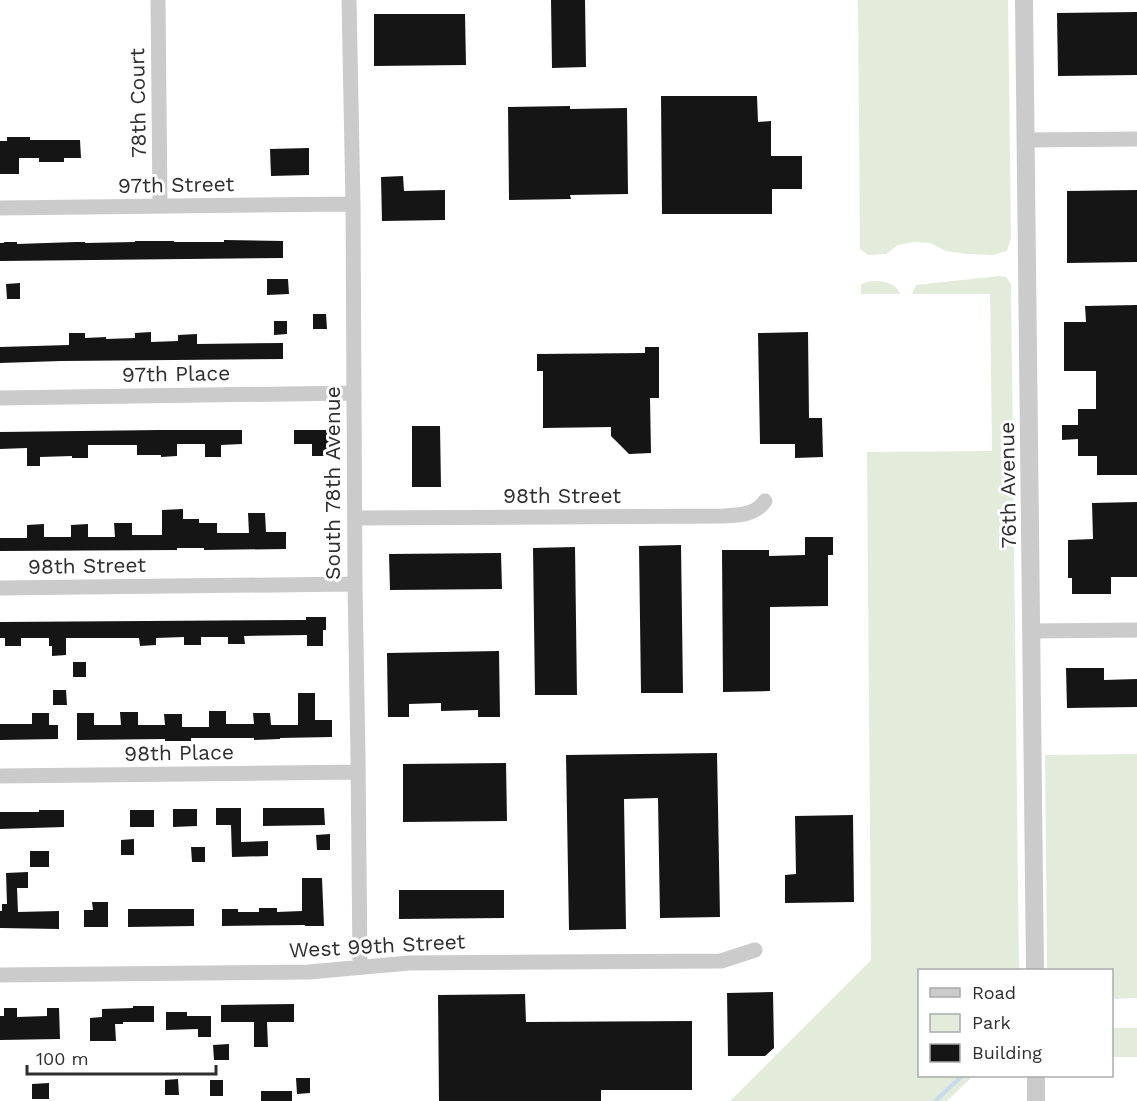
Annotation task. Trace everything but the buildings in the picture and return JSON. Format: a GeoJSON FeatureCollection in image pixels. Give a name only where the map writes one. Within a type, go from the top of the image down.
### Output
{"type":"FeatureCollection","features":[{"type":"Feature","properties":{"kind":"street","name":"78th Court"},"geometry":{"type":"LineString","coordinates":[[158,0],[160,206]]}},
{"type":"Feature","properties":{"kind":"street","name":"South 78th Avenue"},"geometry":{"type":"LineString","coordinates":[[349,0],[360,967]]}},
{"type":"Feature","properties":{"kind":"street","name":"76th Avenue"},"geometry":{"type":"LineString","coordinates":[[1024,0],[1035,969]]}},
{"type":"Feature","properties":{"kind":"street"},"geometry":{"type":"LineString","coordinates":[[1027,140],[1137,139]]}},
{"type":"Feature","properties":{"kind":"street","name":"97th Street"},"geometry":{"type":"LineString","coordinates":[[0,208],[353,204]]}},
{"type":"Feature","properties":{"kind":"street","name":"97th Place"},"geometry":{"type":"LineString","coordinates":[[0,398],[353,393]]}},
{"type":"Feature","properties":{"kind":"street","name":"98th Street"},"geometry":{"type":"LineString","coordinates":[[355,518],[731,516],[752,513],[765,501]]}},
{"type":"Feature","properties":{"kind":"street","name":"98th Street"},"geometry":{"type":"LineString","coordinates":[[0,588],[354,584]]}},
{"type":"Feature","properties":{"kind":"street"},"geometry":{"type":"LineString","coordinates":[[1032,631],[1137,630]]}},
{"type":"Feature","properties":{"kind":"street","name":"98th Place"},"geometry":{"type":"LineString","coordinates":[[0,776],[358,772]]}},
{"type":"Feature","properties":{"kind":"street","name":"West 99th Street"},"geometry":{"type":"LineString","coordinates":[[0,975],[309,972],[409,963],[721,961],[755,950]]}},
{"type":"Feature","properties":{"kind":"street"},"geometry":{"type":"LineString","coordinates":[[1036,1077],[1036,1101]]}},
{"type":"Feature","properties":{"kind":"green space"},"geometry":{"type":"Polygon","coordinates":[[[858,0],[1008,0],[1011,238],[1007,251],[993,255],[967,254],[946,251],[930,243],[914,242],[898,245],[886,254],[868,255],[860,249],[858,0]]]}},
{"type":"Feature","properties":{"kind":"green space"},"geometry":{"type":"Polygon","coordinates":[[[999,276],[1006,277],[1011,284],[1019,969],[918,969],[918,1077],[972,1077],[947,1101],[730,1101],[871,960],[867,452],[992,451],[990,294],[912,294],[916,285],[999,276]]]}},
{"type":"Feature","properties":{"kind":"green space"},"geometry":{"type":"Polygon","coordinates":[[[871,281],[892,285],[900,294],[861,294],[861,284],[871,281]]]}},
{"type":"Feature","properties":{"kind":"green space"},"geometry":{"type":"Polygon","coordinates":[[[1137,754],[1137,998],[1113,999],[1113,969],[1047,969],[1045,755],[1137,754]]]}},
{"type":"Feature","properties":{"kind":"green space"},"geometry":{"type":"Polygon","coordinates":[[[1113,1028],[1137,1028],[1137,1057],[1113,1057],[1113,1028]]]}},
{"type":"Feature","properties":{"kind":"waterway"},"geometry":{"type":"LineString","coordinates":[[935,1101],[961,1077]]}}]}
